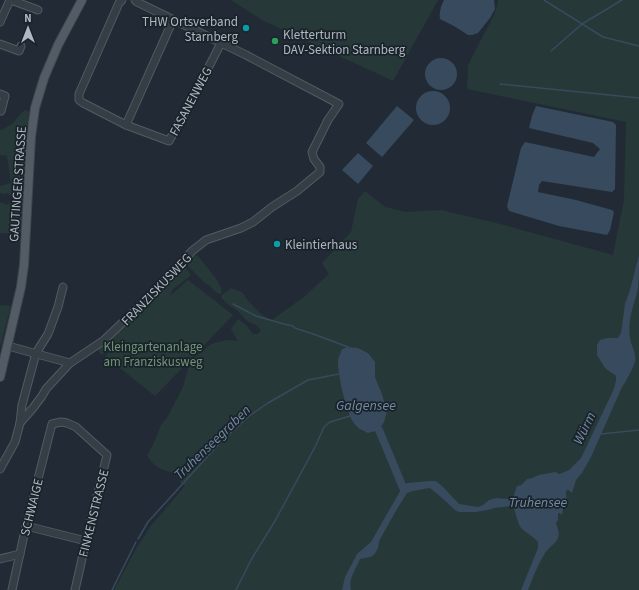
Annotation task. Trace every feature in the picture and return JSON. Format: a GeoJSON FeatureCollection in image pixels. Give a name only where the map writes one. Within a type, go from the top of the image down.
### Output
{"type":"FeatureCollection","features":[{"type":"Feature","properties":{"kind":"main road","name":"GAUTINGER STRASSE"},"geometry":{"type":"LineString","coordinates":[[0,377],[21,286],[24,265],[31,137],[35,108],[44,78],[58,45],[82,0]]}},
{"type":"Feature","properties":{"kind":"street"},"geometry":{"type":"LineString","coordinates":[[0,22],[11,0],[38,10]]}},
{"type":"Feature","properties":{"kind":"street"},"geometry":{"type":"LineString","coordinates":[[122,0],[119,3],[79,94],[79,100],[126,125],[173,20]]}},
{"type":"Feature","properties":{"kind":"street"},"geometry":{"type":"LineString","coordinates":[[135,0],[221,43]]}},
{"type":"Feature","properties":{"kind":"street","name":"FASANENWEG"},"geometry":{"type":"LineString","coordinates":[[126,125],[169,141],[221,43]]}},
{"type":"Feature","properties":{"kind":"street","name":"FRANZISKUSWEG"},"geometry":{"type":"LineString","coordinates":[[0,469],[15,442],[20,423],[33,408],[46,389],[70,363],[103,342],[158,289],[182,264],[192,251],[206,240],[253,222],[272,207],[297,191],[320,172],[320,167],[314,159],[312,152],[328,120],[339,104],[221,43]]}},
{"type":"Feature","properties":{"kind":"street"},"geometry":{"type":"LineString","coordinates":[[0,44],[19,51],[21,46]]}},
{"type":"Feature","properties":{"kind":"street"},"geometry":{"type":"LineString","coordinates":[[0,94],[6,96],[1,111],[0,110]]}},
{"type":"Feature","properties":{"kind":"street"},"geometry":{"type":"LineString","coordinates":[[20,423],[22,405],[36,353],[48,334],[58,307],[63,287]]}},
{"type":"Feature","properties":{"kind":"street"},"geometry":{"type":"LineString","coordinates":[[8,346],[70,363]]}},
{"type":"Feature","properties":{"kind":"street","name":"FINKENSTRASSE"},"geometry":{"type":"LineString","coordinates":[[52,424],[60,422],[76,427],[107,455],[75,590]]}},
{"type":"Feature","properties":{"kind":"street","name":"SCHWAIGE"},"geometry":{"type":"LineString","coordinates":[[12,590],[26,526],[52,424]]}},
{"type":"Feature","properties":{"kind":"street"},"geometry":{"type":"LineString","coordinates":[[26,526],[86,541]]}},
{"type":"Feature","properties":{"kind":"street"},"geometry":{"type":"LineString","coordinates":[[0,559],[20,554]]}},
{"type":"Feature","properties":{"kind":"green space"},"geometry":{"type":"Polygon","coordinates":[[[231,0],[438,0],[393,81],[262,20],[231,0]]]}},
{"type":"Feature","properties":{"kind":"green space"},"geometry":{"type":"Polygon","coordinates":[[[498,0],[639,0],[639,590],[114,590],[136,549],[150,527],[185,486],[181,483],[176,474],[156,466],[147,455],[154,443],[161,425],[168,416],[183,387],[188,369],[194,358],[211,344],[226,340],[238,341],[231,329],[238,319],[246,325],[253,334],[258,334],[261,330],[256,325],[247,321],[238,311],[226,303],[221,297],[222,295],[231,288],[242,292],[248,301],[262,315],[272,320],[305,296],[329,274],[322,263],[351,232],[358,199],[365,191],[385,207],[406,212],[441,210],[496,223],[613,255],[624,200],[626,122],[467,89],[468,65],[494,15],[498,0]],[[600,340],[628,378],[635,362],[600,340]],[[348,347],[339,374],[343,395],[349,414],[356,427],[387,411],[375,377],[375,362],[368,353],[358,348],[348,347]],[[569,470],[559,474],[538,475],[527,479],[520,485],[514,495],[515,511],[519,524],[538,542],[538,547],[559,533],[559,528],[556,523],[558,515],[563,512],[567,502],[566,491],[568,490],[572,493],[569,470]]]}},
{"type":"Feature","properties":{"kind":"green space"},"geometry":{"type":"Polygon","coordinates":[[[25,110],[29,112],[22,228],[20,234],[0,233],[0,202],[8,205],[13,197],[7,193],[2,194],[0,192],[0,186],[11,183],[7,156],[0,155],[0,130],[12,124],[25,110]]]}},
{"type":"Feature","properties":{"kind":"green space"},"geometry":{"type":"Polygon","coordinates":[[[197,255],[218,281],[222,292],[220,294],[205,283],[186,264],[190,258],[197,255]]]}},
{"type":"Feature","properties":{"kind":"green space","name":"Kleingartenanlage am Franziskusweg"},"geometry":{"type":"Polygon","coordinates":[[[181,267],[190,273],[190,276],[173,289],[170,296],[188,280],[233,315],[155,396],[105,356],[116,345],[106,349],[101,355],[98,349],[181,267]]]}},
{"type":"Feature","properties":{"kind":"green space"},"geometry":{"type":"Polygon","coordinates":[[[0,305],[11,306],[0,347],[0,305]]]}},
{"type":"Feature","properties":{"kind":"water"},"geometry":{"type":"Polygon","coordinates":[[[444,0],[494,0],[495,9],[478,33],[468,35],[440,19],[440,9],[444,0]]]}},
{"type":"Feature","properties":{"kind":"water"},"geometry":{"type":"Polygon","coordinates":[[[438,58],[444,58],[454,65],[457,74],[456,80],[450,87],[444,90],[438,90],[428,83],[425,77],[425,71],[432,61],[438,58]]]}},
{"type":"Feature","properties":{"kind":"water"},"geometry":{"type":"Polygon","coordinates":[[[430,91],[436,91],[445,96],[449,102],[449,114],[445,120],[436,125],[430,125],[421,120],[416,111],[416,105],[421,96],[430,91]]]}},
{"type":"Feature","properties":{"kind":"water"},"geometry":{"type":"Polygon","coordinates":[[[397,106],[414,120],[382,157],[366,143],[397,106]]]}},
{"type":"Feature","properties":{"kind":"water"},"geometry":{"type":"Polygon","coordinates":[[[536,106],[613,122],[616,125],[615,189],[612,192],[542,181],[539,185],[538,192],[576,200],[612,210],[614,212],[610,230],[607,235],[559,226],[509,211],[507,206],[521,148],[525,142],[594,157],[600,149],[593,143],[529,128],[536,106]]]}},
{"type":"Feature","properties":{"kind":"water"},"geometry":{"type":"Polygon","coordinates":[[[358,153],[373,166],[358,184],[342,170],[358,153]]]}},
{"type":"Feature","properties":{"kind":"water","name":"Truhensee"},"geometry":{"type":"Polygon","coordinates":[[[639,255],[638,289],[629,325],[635,362],[622,387],[591,457],[582,473],[576,480],[572,493],[568,490],[566,491],[567,502],[566,505],[564,505],[562,515],[559,513],[556,523],[559,532],[558,538],[547,550],[535,572],[528,590],[521,590],[538,548],[538,542],[521,528],[513,506],[476,512],[459,512],[430,488],[407,493],[379,541],[378,548],[375,553],[370,557],[360,559],[351,578],[351,590],[342,590],[345,577],[357,554],[371,542],[403,486],[407,483],[436,481],[459,504],[478,507],[489,500],[496,498],[513,498],[517,486],[521,485],[527,479],[538,475],[556,472],[559,474],[569,470],[581,458],[613,391],[616,381],[616,376],[605,368],[597,355],[597,345],[600,340],[607,338],[618,338],[621,333],[625,304],[639,255]]]}},
{"type":"Feature","properties":{"kind":"water","name":"Galgensee"},"geometry":{"type":"Polygon","coordinates":[[[348,347],[358,348],[368,353],[375,362],[375,377],[387,411],[384,422],[379,430],[368,433],[360,429],[353,422],[349,414],[339,376],[338,361],[342,349],[348,347]]]}},
{"type":"Feature","properties":{"kind":"waterway"},"geometry":{"type":"LineString","coordinates":[[544,0],[603,37],[639,46]]}},
{"type":"Feature","properties":{"kind":"waterway"},"geometry":{"type":"LineString","coordinates":[[551,51],[582,24],[622,0]]}},
{"type":"Feature","properties":{"kind":"waterway"},"geometry":{"type":"LineString","coordinates":[[500,84],[639,98]]}},
{"type":"Feature","properties":{"kind":"waterway"},"geometry":{"type":"LineString","coordinates":[[233,304],[256,316],[293,326],[348,347]]}},
{"type":"Feature","properties":{"kind":"waterway","name":"Truhenseegraben"},"geometry":{"type":"LineString","coordinates":[[138,539],[148,522],[216,447],[249,416],[268,403],[308,380],[339,374]]}},
{"type":"Feature","properties":{"kind":"waterway"},"geometry":{"type":"LineString","coordinates":[[236,590],[251,560],[275,521],[315,447],[324,427],[330,422],[350,416]]}},
{"type":"Feature","properties":{"kind":"waterway"},"geometry":{"type":"LineString","coordinates":[[379,430],[404,490]]}},
{"type":"Feature","properties":{"kind":"waterway"},"geometry":{"type":"LineString","coordinates":[[601,434],[639,430]]}},
{"type":"Feature","properties":{"kind":"waterway","name":"Truhenseegraben"},"geometry":{"type":"LineString","coordinates":[[112,590],[136,542]]}},
{"type":"Feature","properties":{"kind":"place","name":"THW Ortsverband Starnberg"},"geometry":{"type":"Point","coordinates":[246,28]}},
{"type":"Feature","properties":{"kind":"place","name":"Kletterturm DAV-Sektion Starnberg"},"geometry":{"type":"Point","coordinates":[275,41]}},
{"type":"Feature","properties":{"kind":"place","name":"Kleintierhaus"},"geometry":{"type":"Point","coordinates":[277,244]}},
{"type":"Feature","properties":{"kind":"water label","name":"Würm"},"geometry":{"type":"Point","coordinates":[584,428]}}]}
